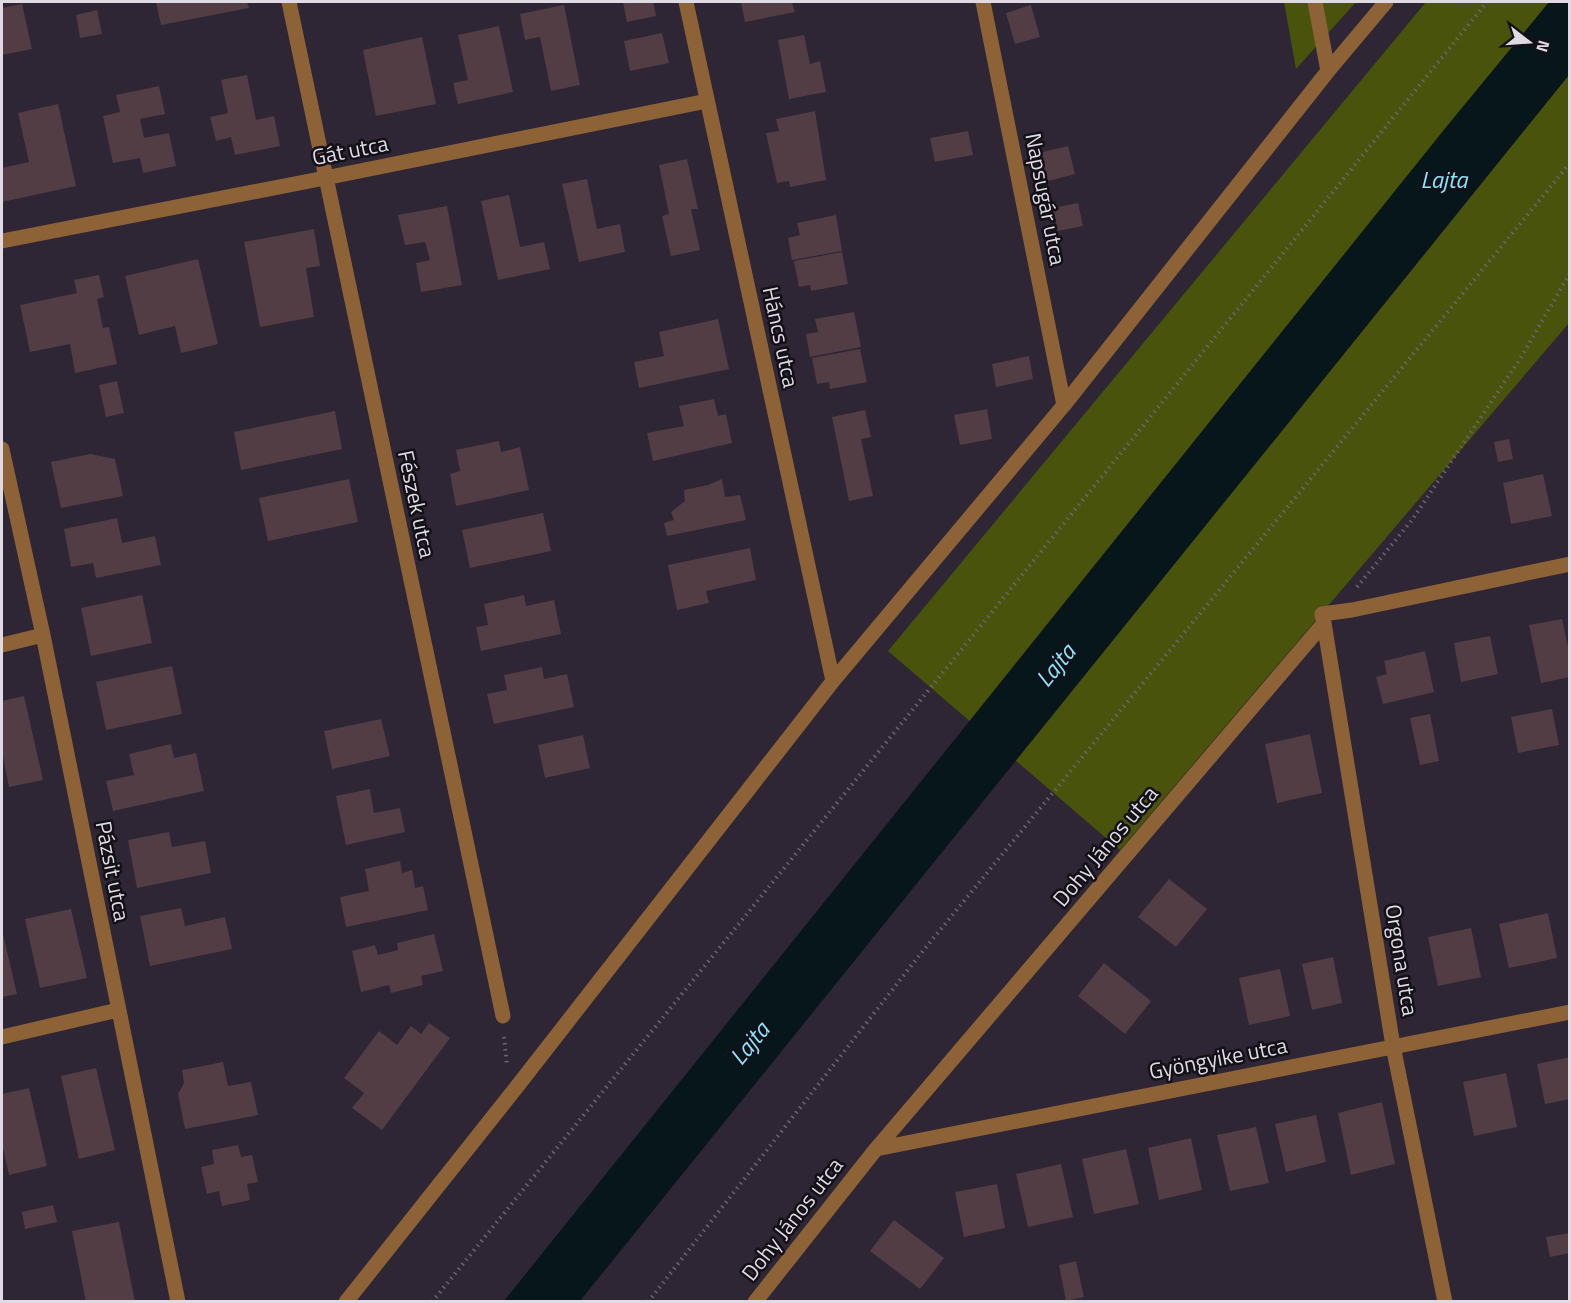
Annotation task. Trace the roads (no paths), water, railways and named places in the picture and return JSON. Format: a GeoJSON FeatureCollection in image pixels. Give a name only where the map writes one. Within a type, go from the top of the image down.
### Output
{"type":"FeatureCollection","features":[{"type":"Feature","properties":{"kind":"street","name":"Fészek utca"},"geometry":{"type":"LineString","coordinates":[[289,2],[502,1016]]}},
{"type":"Feature","properties":{"kind":"street","name":"Háncs utca"},"geometry":{"type":"LineString","coordinates":[[686,2],[833,681]]}},
{"type":"Feature","properties":{"kind":"street","name":"Napsugár utca"},"geometry":{"type":"LineString","coordinates":[[983,2],[1064,405]]}},
{"type":"Feature","properties":{"kind":"street"},"geometry":{"type":"LineString","coordinates":[[1316,2],[1328,71]]}},
{"type":"Feature","properties":{"kind":"street"},"geometry":{"type":"LineString","coordinates":[[346,1302],[833,681],[1064,405],[1328,71],[1386,2]]}},
{"type":"Feature","properties":{"kind":"street","name":"Gát utca"},"geometry":{"type":"LineString","coordinates":[[2,241],[707,101]]}},
{"type":"Feature","properties":{"kind":"street","name":"Pázsit utca"},"geometry":{"type":"LineString","coordinates":[[2,449],[43,635],[178,1302]]}},
{"type":"Feature","properties":{"kind":"street","name":"Dohy János utca"},"geometry":{"type":"LineString","coordinates":[[755,1302],[876,1149],[1324,623],[1322,614],[1352,610],[1569,564]]}},
{"type":"Feature","properties":{"kind":"street","name":"Orgona utca"},"geometry":{"type":"LineString","coordinates":[[1324,623],[1393,1046],[1445,1302]]}},
{"type":"Feature","properties":{"kind":"street"},"geometry":{"type":"LineString","coordinates":[[2,645],[43,635]]}},
{"type":"Feature","properties":{"kind":"street"},"geometry":{"type":"LineString","coordinates":[[2,1037],[118,1010]]}},
{"type":"Feature","properties":{"kind":"street","name":"Gyöngyike utca"},"geometry":{"type":"LineString","coordinates":[[876,1149],[1569,1012]]}},
{"type":"Feature","properties":{"kind":"water","name":"Lajta"},"geometry":{"type":"Polygon","coordinates":[[[1549,2],[1569,2],[1569,75],[580,1301],[504,1301],[1447,126],[1549,2]]]}}]}
